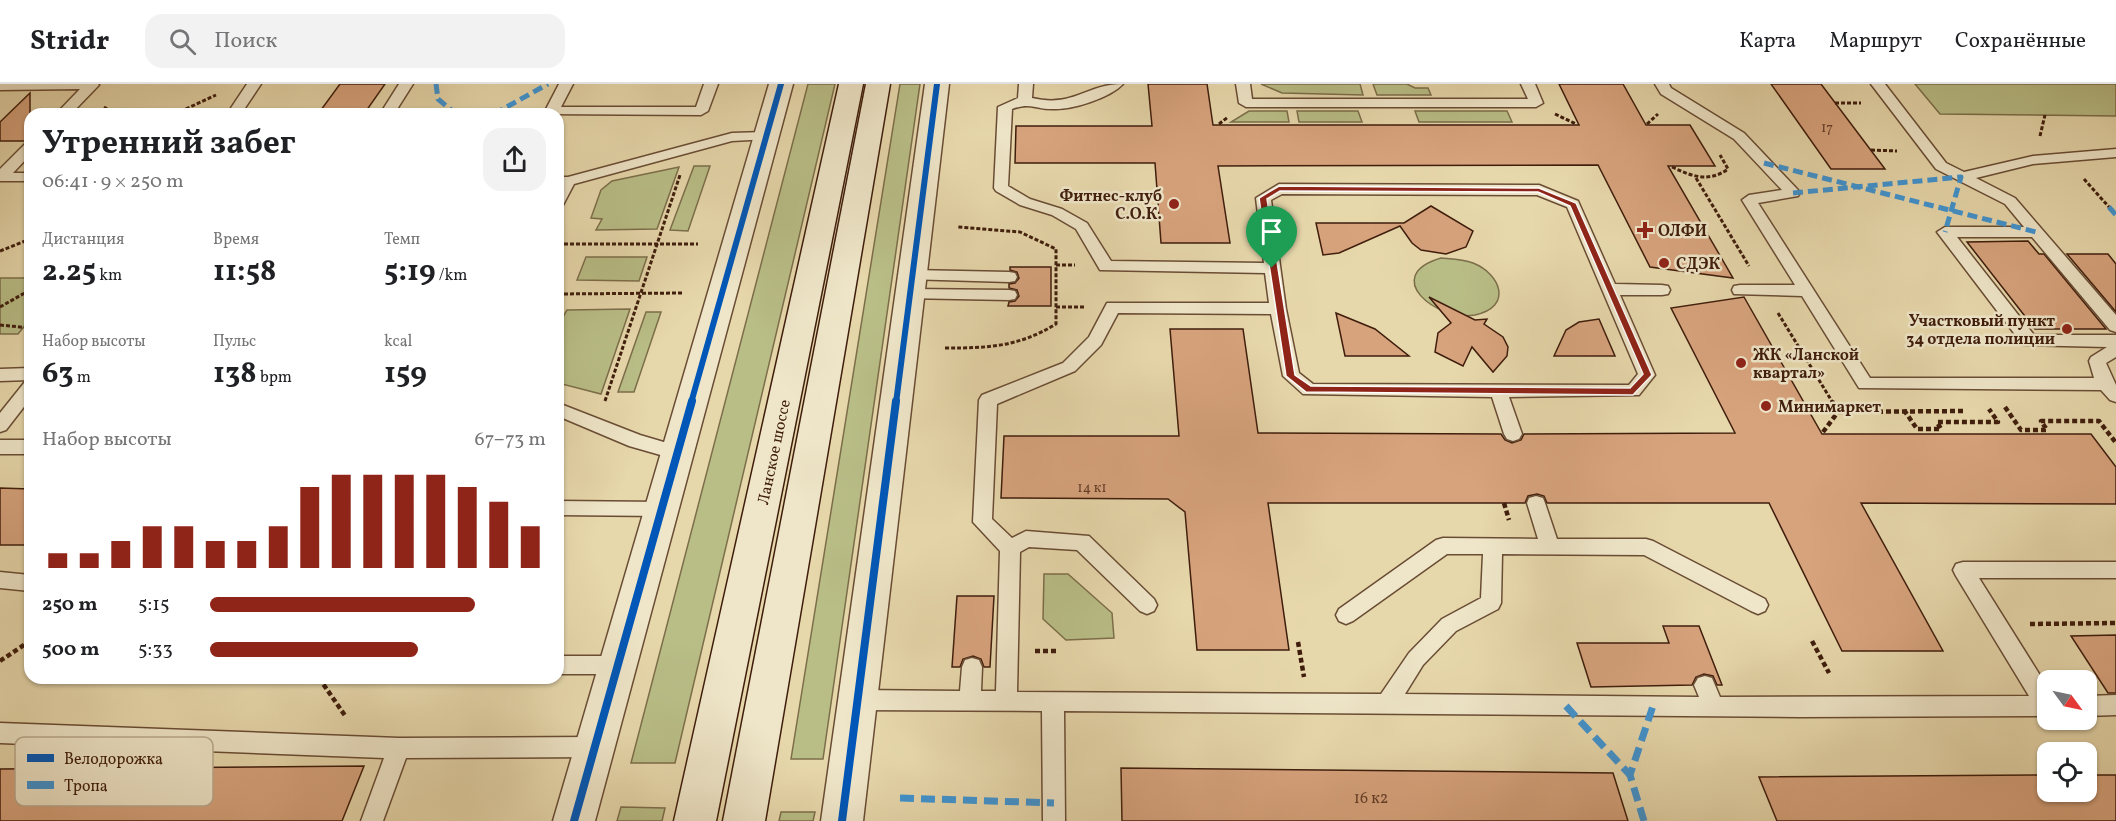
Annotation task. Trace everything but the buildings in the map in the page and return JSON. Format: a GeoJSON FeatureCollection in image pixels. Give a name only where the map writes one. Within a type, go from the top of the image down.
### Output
{"type":"FeatureCollection","features":[{"type":"Feature","properties":{"kind":"street"},"geometry":{"type":"LineString","coordinates":[[574,821],[781,84]]}},
{"type":"Feature","properties":{"kind":"street","name":"Ланское шоссе"},"geometry":{"type":"LineString","coordinates":[[695,821],[851,84]]}},
{"type":"Feature","properties":{"kind":"street"},"geometry":{"type":"LineString","coordinates":[[744,821],[878,84]]}},
{"type":"Feature","properties":{"kind":"street"},"geometry":{"type":"LineString","coordinates":[[842,821],[937,84]]}},
{"type":"Feature","properties":{"kind":"lane"},"geometry":{"type":"LineString","coordinates":[[238,108],[254,84]]}},
{"type":"Feature","properties":{"kind":"lane"},"geometry":{"type":"LineString","coordinates":[[391,108],[406,84]]}},
{"type":"Feature","properties":{"kind":"lane"},"geometry":{"type":"LineString","coordinates":[[554,108],[566,84]]}},
{"type":"Feature","properties":{"kind":"lane"},"geometry":{"type":"LineString","coordinates":[[564,111],[701,111],[711,84]]}},
{"type":"Feature","properties":{"kind":"lane"},"geometry":{"type":"LineString","coordinates":[[1116,84],[1068,106],[1044,106],[1026,92],[1005,106],[1001,188],[1025,202],[1057,212],[1082,226],[1106,266],[1272,268]]}},
{"type":"Feature","properties":{"kind":"lane"},"geometry":{"type":"LineString","coordinates":[[1243,84],[1246,103],[1536,103],[1528,84]]}},
{"type":"Feature","properties":{"kind":"lane"},"geometry":{"type":"LineString","coordinates":[[1662,84],[1666,91],[1739,135],[1793,193],[1749,200],[1865,384],[2111,390],[2097,361],[2116,349]]}},
{"type":"Feature","properties":{"kind":"lane"},"geometry":{"type":"LineString","coordinates":[[1878,84],[1941,166],[2010,201],[2116,326]]}},
{"type":"Feature","properties":{"kind":"lane"},"geometry":{"type":"LineString","coordinates":[[0,86],[92,85],[69,108]]}},
{"type":"Feature","properties":{"kind":"lane"},"geometry":{"type":"LineString","coordinates":[[564,181],[732,137],[766,136]]}},
{"type":"Feature","properties":{"kind":"lane"},"geometry":{"type":"LineString","coordinates":[[0,177],[24,153]]}},
{"type":"Feature","properties":{"kind":"lane"},"geometry":{"type":"LineString","coordinates":[[1961,177],[2033,160],[2116,153]]}},
{"type":"Feature","properties":{"kind":"lane"},"geometry":{"type":"LineString","coordinates":[[0,177],[24,177]]}},
{"type":"Feature","properties":{"kind":"lane"},"geometry":{"type":"LineString","coordinates":[[1279,189],[1539,190],[1573,204],[1647,375],[1633,391],[1310,390],[1290,376],[1272,268],[1263,198],[1279,189]]}},
{"type":"Feature","properties":{"kind":"lane"},"geometry":{"type":"LineString","coordinates":[[2036,232],[1945,232],[2029,341],[2116,340]]}},
{"type":"Feature","properties":{"kind":"lane"},"geometry":{"type":"LineString","coordinates":[[911,284],[1009,277]]}},
{"type":"Feature","properties":{"kind":"lane"},"geometry":{"type":"LineString","coordinates":[[911,284],[1009,295]]}},
{"type":"Feature","properties":{"kind":"lane"},"geometry":{"type":"LineString","coordinates":[[1610,289],[1662,290]]}},
{"type":"Feature","properties":{"kind":"lane"},"geometry":{"type":"LineString","coordinates":[[1740,290],[1806,291]]}},
{"type":"Feature","properties":{"kind":"lane"},"geometry":{"type":"LineString","coordinates":[[1006,701],[1010,548],[982,522],[988,400],[1069,367],[1095,341],[1113,307],[1278,309]]}},
{"type":"Feature","properties":{"kind":"lane"},"geometry":{"type":"LineString","coordinates":[[0,375],[24,374]]}},
{"type":"Feature","properties":{"kind":"lane"},"geometry":{"type":"LineString","coordinates":[[1498,390],[1513,434]]}},
{"type":"Feature","properties":{"kind":"lane"},"geometry":{"type":"LineString","coordinates":[[0,425],[24,395]]}},
{"type":"Feature","properties":{"kind":"lane"},"geometry":{"type":"LineString","coordinates":[[564,411],[635,441],[678,453]]}},
{"type":"Feature","properties":{"kind":"lane"},"geometry":{"type":"LineString","coordinates":[[0,447],[24,447]]}},
{"type":"Feature","properties":{"kind":"lane"},"geometry":{"type":"LineString","coordinates":[[1536,503],[1550,545]]}},
{"type":"Feature","properties":{"kind":"lane"},"geometry":{"type":"LineString","coordinates":[[564,508],[662,509]]}},
{"type":"Feature","properties":{"kind":"lane"},"geometry":{"type":"LineString","coordinates":[[1010,548],[1026,539],[1082,542],[1147,606]]}},
{"type":"Feature","properties":{"kind":"lane"},"geometry":{"type":"LineString","coordinates":[[1346,615],[1443,546],[1646,547],[1758,605]]}},
{"type":"Feature","properties":{"kind":"lane"},"geometry":{"type":"LineString","coordinates":[[1386,705],[1416,659],[1449,625],[1491,603],[1493,546]]}},
{"type":"Feature","properties":{"kind":"lane"},"geometry":{"type":"LineString","coordinates":[[2037,690],[1963,570],[2116,570]]}},
{"type":"Feature","properties":{"kind":"lane"},"geometry":{"type":"LineString","coordinates":[[0,580],[24,582]]}},
{"type":"Feature","properties":{"kind":"lane"},"geometry":{"type":"LineString","coordinates":[[564,665],[618,665]]}},
{"type":"Feature","properties":{"kind":"lane"},"geometry":{"type":"LineString","coordinates":[[970,701],[972,668]]}},
{"type":"Feature","properties":{"kind":"lane"},"geometry":{"type":"LineString","coordinates":[[1704,685],[1713,706]]}},
{"type":"Feature","properties":{"kind":"lane"},"geometry":{"type":"LineString","coordinates":[[858,700],[1386,705],[2037,706]]}},
{"type":"Feature","properties":{"kind":"lane"},"geometry":{"type":"LineString","coordinates":[[1053,702],[1054,821]]}},
{"type":"Feature","properties":{"kind":"lane"},"geometry":{"type":"LineString","coordinates":[[2097,706],[2116,705]]}},
{"type":"Feature","properties":{"kind":"lane"},"geometry":{"type":"LineString","coordinates":[[0,733],[113,737]]}},
{"type":"Feature","properties":{"kind":"lane"},"geometry":{"type":"LineString","coordinates":[[213,741],[399,748],[595,747]]}},
{"type":"Feature","properties":{"kind":"lane"},"geometry":{"type":"LineString","coordinates":[[372,821],[399,748]]}},
{"type":"Feature","properties":{"kind":"path"},"geometry":{"type":"LineString","coordinates":[[189,108],[223,93]]}},
{"type":"Feature","properties":{"kind":"path"},"geometry":{"type":"LineString","coordinates":[[1552,113],[1576,123]]}},
{"type":"Feature","properties":{"kind":"path"},"geometry":{"type":"LineString","coordinates":[[2063,157],[2109,207]]}},
{"type":"Feature","properties":{"kind":"path"},"geometry":{"type":"LineString","coordinates":[[597,425],[682,166]]}},
{"type":"Feature","properties":{"kind":"path"},"geometry":{"type":"LineString","coordinates":[[1672,167],[1696,178]]}},
{"type":"Feature","properties":{"kind":"path"},"geometry":{"type":"LineString","coordinates":[[945,348],[1014,345],[1034,339],[1056,324],[1056,249],[1036,236],[1019,231],[958,227]]}},
{"type":"Feature","properties":{"kind":"path"},"geometry":{"type":"LineString","coordinates":[[0,250],[24,242]]}},
{"type":"Feature","properties":{"kind":"path"},"geometry":{"type":"LineString","coordinates":[[564,244],[698,244]]}},
{"type":"Feature","properties":{"kind":"path"},"geometry":{"type":"LineString","coordinates":[[0,307],[24,293]]}},
{"type":"Feature","properties":{"kind":"path"},"geometry":{"type":"LineString","coordinates":[[564,294],[682,293]]}},
{"type":"Feature","properties":{"kind":"path"},"geometry":{"type":"LineString","coordinates":[[0,325],[24,327]]}},
{"type":"Feature","properties":{"kind":"path"},"geometry":{"type":"LineString","coordinates":[[1905,412],[1917,429],[1941,429],[1937,422],[1998,422],[1990,410]]}},
{"type":"Feature","properties":{"kind":"path"},"geometry":{"type":"LineString","coordinates":[[2007,410],[2021,430],[2047,430],[2041,421],[2099,421],[2116,443]]}},
{"type":"Feature","properties":{"kind":"path"},"geometry":{"type":"LineString","coordinates":[[1823,432],[1838,412]]}},
{"type":"Feature","properties":{"kind":"path"},"geometry":{"type":"LineString","coordinates":[[1997,625],[2116,623]]}},
{"type":"Feature","properties":{"kind":"path"},"geometry":{"type":"LineString","coordinates":[[1812,641],[1828,673]]}},
{"type":"Feature","properties":{"kind":"path"},"geometry":{"type":"LineString","coordinates":[[1298,642],[1304,674]]}},
{"type":"Feature","properties":{"kind":"path"},"geometry":{"type":"LineString","coordinates":[[0,661],[24,645]]}},
{"type":"Feature","properties":{"kind":"path"},"geometry":{"type":"LineString","coordinates":[[323,684],[366,746]]}},
{"type":"Feature","properties":{"kind":"green space"},"geometry":{"type":"Polygon","coordinates":[[[808,84],[835,84],[675,763],[631,763],[808,84]]]}},
{"type":"Feature","properties":{"kind":"green space"},"geometry":{"type":"Polygon","coordinates":[[[900,84],[920,84],[823,759],[791,759],[900,84]]]}},
{"type":"Feature","properties":{"kind":"green space"},"geometry":{"type":"Polygon","coordinates":[[[1261,84],[1360,84],[1363,95],[1282,93],[1261,84]]]}},
{"type":"Feature","properties":{"kind":"green space"},"geometry":{"type":"Polygon","coordinates":[[[1373,84],[1407,84],[1415,88],[1428,88],[1431,95],[1377,95],[1373,84]]]}},
{"type":"Feature","properties":{"kind":"green space"},"geometry":{"type":"Polygon","coordinates":[[[1915,84],[2116,84],[2116,116],[1940,114],[1915,84]]]}},
{"type":"Feature","properties":{"kind":"green space"},"geometry":{"type":"Polygon","coordinates":[[[1249,111],[1287,111],[1289,122],[1231,122],[1249,111]]]}},
{"type":"Feature","properties":{"kind":"green space"},"geometry":{"type":"Polygon","coordinates":[[[1297,111],[1358,111],[1362,122],[1299,122],[1297,111]]]}},
{"type":"Feature","properties":{"kind":"green space"},"geometry":{"type":"Polygon","coordinates":[[[1415,111],[1507,111],[1512,122],[1419,122],[1415,111]]]}},
{"type":"Feature","properties":{"kind":"green space"},"geometry":{"type":"Polygon","coordinates":[[[694,166],[710,166],[688,231],[670,230],[694,166]]]}},
{"type":"Feature","properties":{"kind":"green space"},"geometry":{"type":"Polygon","coordinates":[[[679,167],[657,229],[596,230],[602,219],[591,218],[601,190],[612,181],[679,167]]]}},
{"type":"Feature","properties":{"kind":"green space"},"geometry":{"type":"Polygon","coordinates":[[[586,257],[647,257],[639,281],[577,280],[586,257]]]}},
{"type":"Feature","properties":{"kind":"green space"},"geometry":{"type":"Polygon","coordinates":[[[1441,258],[1461,260],[1483,268],[1496,282],[1499,290],[1495,305],[1475,315],[1460,315],[1445,312],[1431,305],[1421,296],[1415,286],[1415,275],[1423,266],[1441,258]]]}},
{"type":"Feature","properties":{"kind":"green space"},"geometry":{"type":"Polygon","coordinates":[[[0,278],[24,278],[24,326],[18,334],[0,334],[0,278]]]}},
{"type":"Feature","properties":{"kind":"green space"},"geometry":{"type":"Polygon","coordinates":[[[630,309],[601,394],[564,385],[564,315],[567,310],[630,309]]]}},
{"type":"Feature","properties":{"kind":"green space"},"geometry":{"type":"Polygon","coordinates":[[[646,312],[661,312],[634,392],[618,392],[646,312]]]}},
{"type":"Feature","properties":{"kind":"green space"},"geometry":{"type":"Polygon","coordinates":[[[1044,574],[1068,574],[1112,613],[1114,638],[1066,640],[1043,619],[1044,574]]]}},
{"type":"Feature","properties":{"kind":"green space"},"geometry":{"type":"Polygon","coordinates":[[[621,807],[665,808],[662,821],[617,821],[621,807]]]}},
{"type":"Feature","properties":{"kind":"green space"},"geometry":{"type":"Polygon","coordinates":[[[781,812],[815,812],[813,821],[779,821],[781,812]]]}},
{"type":"Feature","properties":{"kind":"marked path"},"geometry":{"type":"LineString","coordinates":[[436,84],[438,99],[449,108]]}},
{"type":"Feature","properties":{"kind":"marked path"},"geometry":{"type":"LineString","coordinates":[[505,108],[548,84]]}},
{"type":"Feature","properties":{"kind":"marked path"},"geometry":{"type":"LineString","coordinates":[[1764,163],[2036,232]]}},
{"type":"Feature","properties":{"kind":"marked path"},"geometry":{"type":"LineString","coordinates":[[1793,193],[1961,177],[1945,232]]}},
{"type":"Feature","properties":{"kind":"marked path"},"geometry":{"type":"LineString","coordinates":[[2109,207],[2116,215]]}},
{"type":"Feature","properties":{"kind":"marked path"},"geometry":{"type":"LineString","coordinates":[[1566,706],[1630,775]]}},
{"type":"Feature","properties":{"kind":"marked path"},"geometry":{"type":"LineString","coordinates":[[1644,821],[1630,775],[1653,706]]}},
{"type":"Feature","properties":{"kind":"marked path"},"geometry":{"type":"LineString","coordinates":[[900,798],[1054,803]]}},
{"type":"Feature","properties":{"kind":"cycle path"},"geometry":{"type":"LineString","coordinates":[[574,821],[781,84]]}},
{"type":"Feature","properties":{"kind":"cycle path"},"geometry":{"type":"LineString","coordinates":[[842,821],[937,84]]}},
{"type":"Feature","properties":{"kind":"place","name":"Фитнес-клуб С.О.К."},"geometry":{"type":"Point","coordinates":[1174,204]}},
{"type":"Feature","properties":{"kind":"place","name":"ОЛФИ"},"geometry":{"type":"Point","coordinates":[1645,230]}},
{"type":"Feature","properties":{"kind":"place","name":"СДЭК"},"geometry":{"type":"Point","coordinates":[1664,263]}},
{"type":"Feature","properties":{"kind":"place","name":"Участковый пункт 34 отдела полиции"},"geometry":{"type":"Point","coordinates":[2067,329]}},
{"type":"Feature","properties":{"kind":"place","name":"ЖК «Ланской квартал»"},"geometry":{"type":"Point","coordinates":[1741,363]}},
{"type":"Feature","properties":{"kind":"place","name":"Минимаркет"},"geometry":{"type":"Point","coordinates":[1766,406]}},
{"type":"Feature","properties":{"kind":"route"},"geometry":{"type":"LineString","coordinates":[[1279,189],[1539,190],[1573,204],[1647,375],[1633,391],[1310,390],[1290,376],[1272,268],[1263,198],[1279,189]]}}]}
